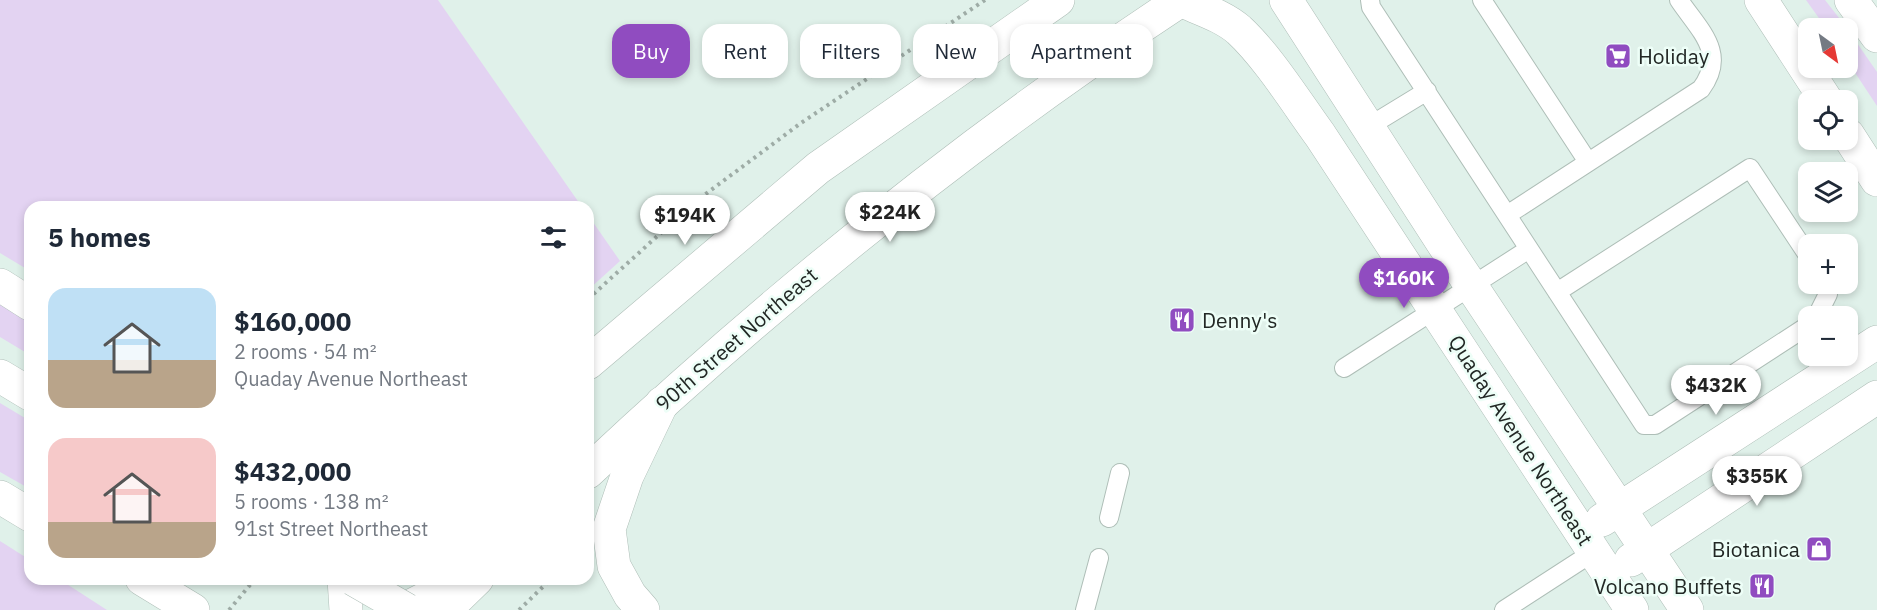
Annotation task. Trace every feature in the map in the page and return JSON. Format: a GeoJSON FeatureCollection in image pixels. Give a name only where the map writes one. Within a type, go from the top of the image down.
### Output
{"type":"FeatureCollection","features":[{"type":"Feature","properties":{"kind":"main road"},"geometry":{"type":"LineString","coordinates":[[594,358],[818,168],[1058,0]]}},
{"type":"Feature","properties":{"kind":"main road","name":"Quaday Avenue Northeast"},"geometry":{"type":"LineString","coordinates":[[1181,0],[1220,18],[1239,30],[1276,74],[1320,135],[1632,610]]}},
{"type":"Feature","properties":{"kind":"main road","name":"90th Street Northeast"},"geometry":{"type":"LineString","coordinates":[[594,466],[662,403],[827,260],[953,162],[1111,46],[1181,0]]}},
{"type":"Feature","properties":{"kind":"main road","name":"Quaday Avenue Northeast"},"geometry":{"type":"LineString","coordinates":[[1286,0],[1472,287],[1687,610]]}},
{"type":"Feature","properties":{"kind":"main road"},"geometry":{"type":"LineString","coordinates":[[1761,0],[1820,90]]}},
{"type":"Feature","properties":{"kind":"main road"},"geometry":{"type":"LineString","coordinates":[[1851,0],[1877,36]]}},
{"type":"Feature","properties":{"kind":"main road"},"geometry":{"type":"LineString","coordinates":[[1858,150],[1877,180]]}},
{"type":"Feature","properties":{"kind":"main road"},"geometry":{"type":"LineString","coordinates":[[0,285],[24,300]]}},
{"type":"Feature","properties":{"kind":"main road"},"geometry":{"type":"LineString","coordinates":[[1596,552],[1621,508],[1877,342]]}},
{"type":"Feature","properties":{"kind":"main road"},"geometry":{"type":"LineString","coordinates":[[0,376],[24,390]]}},
{"type":"Feature","properties":{"kind":"main road"},"geometry":{"type":"LineString","coordinates":[[1596,552],[1648,549],[1877,398]]}},
{"type":"Feature","properties":{"kind":"main road"},"geometry":{"type":"LineString","coordinates":[[642,610],[630,596],[614,566],[609,529],[627,476],[662,403]]}},
{"type":"Feature","properties":{"kind":"main road"},"geometry":{"type":"LineString","coordinates":[[0,497],[24,511]]}},
{"type":"Feature","properties":{"kind":"main road"},"geometry":{"type":"LineString","coordinates":[[152,585],[193,610]]}},
{"type":"Feature","properties":{"kind":"main road"},"geometry":{"type":"LineString","coordinates":[[381,610],[391,585]]}},
{"type":"Feature","properties":{"kind":"main road"},"geometry":{"type":"LineString","coordinates":[[349,593],[405,610],[453,585]]}},
{"type":"Feature","properties":{"kind":"main road"},"geometry":{"type":"LineString","coordinates":[[445,610],[471,585]]}},
{"type":"Feature","properties":{"kind":"lane"},"geometry":{"type":"LineString","coordinates":[[1370,0],[1371,7],[1644,425],[1655,425],[1798,332]]}},
{"type":"Feature","properties":{"kind":"lane"},"geometry":{"type":"LineString","coordinates":[[1482,0],[1588,162]]}},
{"type":"Feature","properties":{"kind":"lane"},"geometry":{"type":"LineString","coordinates":[[1507,215],[1701,88],[1709,78],[1713,62],[1712,48],[1679,0]]}},
{"type":"Feature","properties":{"kind":"lane"},"geometry":{"type":"LineString","coordinates":[[1368,128],[1427,91]]}},
{"type":"Feature","properties":{"kind":"lane"},"geometry":{"type":"LineString","coordinates":[[1557,292],[1750,168],[1798,241]]}},
{"type":"Feature","properties":{"kind":"lane"},"geometry":{"type":"LineString","coordinates":[[1344,368],[1529,249]]}},
{"type":"Feature","properties":{"kind":"lane"},"geometry":{"type":"LineString","coordinates":[[1109,518],[1120,473]]}},
{"type":"Feature","properties":{"kind":"lane"},"geometry":{"type":"LineString","coordinates":[[1504,610],[1596,552]]}},
{"type":"Feature","properties":{"kind":"lane"},"geometry":{"type":"LineString","coordinates":[[1085,610],[1099,558]]}},
{"type":"Feature","properties":{"kind":"path"},"geometry":{"type":"LineString","coordinates":[[594,294],[695,202],[801,123],[984,0]]}},
{"type":"Feature","properties":{"kind":"path"},"geometry":{"type":"LineString","coordinates":[[229,610],[250,585]]}},
{"type":"Feature","properties":{"kind":"path"},"geometry":{"type":"LineString","coordinates":[[519,610],[545,585]]}},
{"type":"Feature","properties":{"kind":"shaded area"},"geometry":{"type":"Polygon","coordinates":[[[0,0],[438,0],[578,201],[24,201],[24,267],[0,253],[0,0]]]}},
{"type":"Feature","properties":{"kind":"shaded area"},"geometry":{"type":"Polygon","coordinates":[[[1806,0],[1825,0],[1839,18],[1819,18],[1806,0]]]}},
{"type":"Feature","properties":{"kind":"shaded area"},"geometry":{"type":"Polygon","coordinates":[[[1858,44],[1877,72],[1877,106],[1858,77],[1858,44]]]}},
{"type":"Feature","properties":{"kind":"shaded area"},"geometry":{"type":"Polygon","coordinates":[[[594,224],[620,261],[594,285],[594,224]]]}},
{"type":"Feature","properties":{"kind":"shaded area"},"geometry":{"type":"Polygon","coordinates":[[[0,300],[24,315],[24,351],[0,337],[0,300]]]}},
{"type":"Feature","properties":{"kind":"shaded area"},"geometry":{"type":"Polygon","coordinates":[[[0,403],[24,417],[24,486],[0,472],[0,403]]]}},
{"type":"Feature","properties":{"kind":"shaded area"},"geometry":{"type":"Polygon","coordinates":[[[0,541],[24,556],[24,585],[68,585],[107,610],[0,610],[0,541]]]}},
{"type":"Feature","properties":{"kind":"place","name":"Holiday"},"geometry":{"type":"Point","coordinates":[1618,56]}},
{"type":"Feature","properties":{"kind":"place","name":"Denny's"},"geometry":{"type":"Point","coordinates":[1182,320]}},
{"type":"Feature","properties":{"kind":"place","name":"Biotanica"},"geometry":{"type":"Point","coordinates":[1819,549]}},
{"type":"Feature","properties":{"kind":"place","name":"Volcano Buffets"},"geometry":{"type":"Point","coordinates":[1762,586]}}]}
